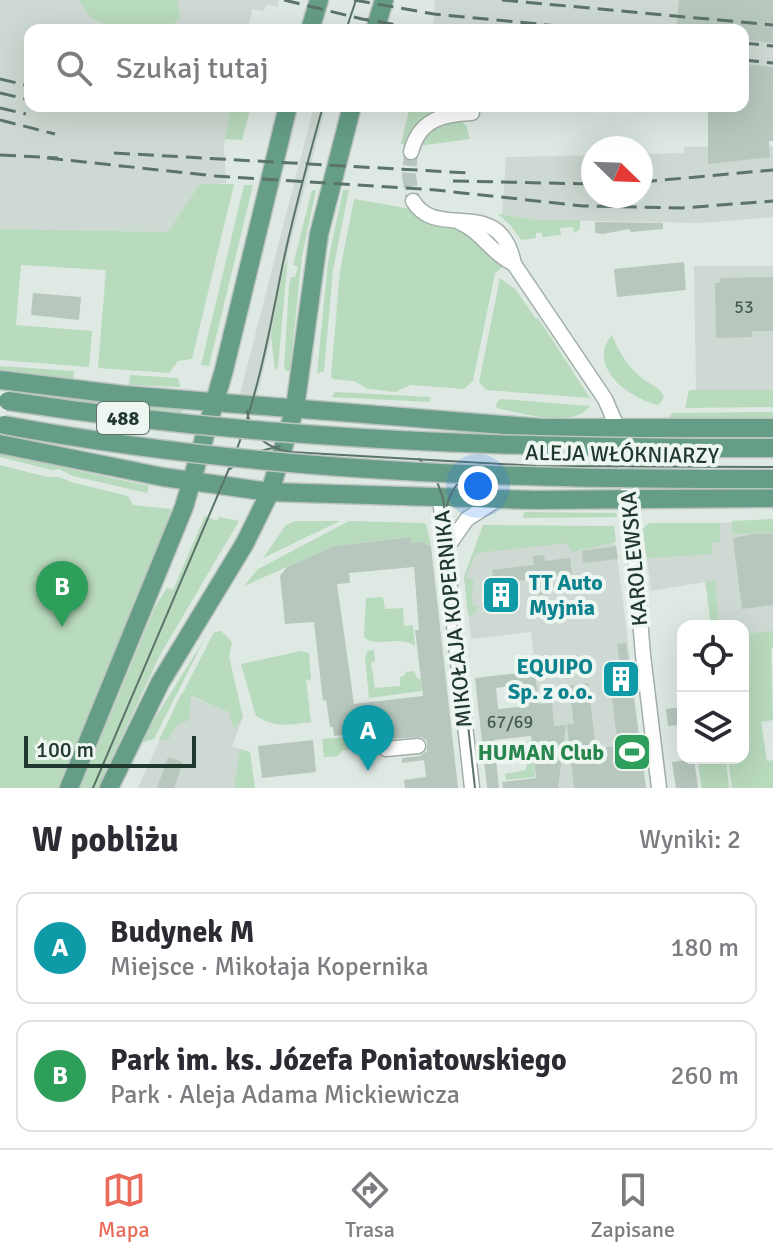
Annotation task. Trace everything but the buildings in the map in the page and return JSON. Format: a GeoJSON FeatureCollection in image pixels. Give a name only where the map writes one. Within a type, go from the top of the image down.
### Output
{"type":"FeatureCollection","features":[{"type":"Feature","properties":{"kind":"main road"},"geometry":{"type":"LineString","coordinates":[[312,24],[319,0]]}},
{"type":"Feature","properties":{"kind":"main road"},"geometry":{"type":"LineString","coordinates":[[377,24],[384,0]]}},
{"type":"Feature","properties":{"kind":"main road"},"geometry":{"type":"LineString","coordinates":[[69,788],[172,539],[191,482],[215,402],[287,112]]}},
{"type":"Feature","properties":{"kind":"main road"},"geometry":{"type":"LineString","coordinates":[[109,788],[149,705],[245,543],[270,492],[295,408],[320,224],[350,112]]}},
{"type":"Feature","properties":{"kind":"main road","name":"ALEJA WŁÓKNIARZY"},"geometry":{"type":"LineString","coordinates":[[0,380],[75,390],[541,428],[773,428]]}},
{"type":"Feature","properties":{"kind":"main road","name":"ALEJA WŁÓKNIARZY"},"geometry":{"type":"LineString","coordinates":[[4,400],[136,419],[239,429],[497,446],[773,448]]}},
{"type":"Feature","properties":{"kind":"main road","name":"ALEJA WŁÓKNIARZY"},"geometry":{"type":"LineString","coordinates":[[2,425],[79,439],[230,458],[495,476],[773,479]]}},
{"type":"Feature","properties":{"kind":"main road","name":"ALEJA WŁÓKNIARZY"},"geometry":{"type":"LineString","coordinates":[[0,444],[191,482],[270,492],[498,499],[773,498]]}},
{"type":"Feature","properties":{"kind":"street"},"geometry":{"type":"LineString","coordinates":[[411,152],[419,132],[430,121],[446,115],[472,113]]}},
{"type":"Feature","properties":{"kind":"street","name":"KAROLEWSKA"},"geometry":{"type":"LineString","coordinates":[[413,201],[430,217],[455,220],[474,230],[497,254],[514,264],[605,399],[618,429],[630,500],[643,655],[659,788]]}},
{"type":"Feature","properties":{"kind":"street","name":"MIKOŁAJA KOPERNIKA"},"geometry":{"type":"LineString","coordinates":[[440,498],[472,788]]}},
{"type":"Feature","properties":{"kind":"street"},"geometry":{"type":"LineString","coordinates":[[446,549],[467,519],[498,499]]}},
{"type":"Feature","properties":{"kind":"street"},"geometry":{"type":"LineString","coordinates":[[386,749],[418,746]]}},
{"type":"Feature","properties":{"kind":"shaded area"},"geometry":{"type":"Polygon","coordinates":[[[0,0],[279,0],[277,7],[266,4],[264,11],[252,9],[249,24],[24,24],[24,112],[231,112],[224,145],[226,183],[200,185],[168,232],[0,229],[0,0]]]}},
{"type":"Feature","properties":{"kind":"shaded area"},"geometry":{"type":"Polygon","coordinates":[[[435,0],[773,0],[773,80],[749,80],[749,24],[433,24],[435,0]]]}},
{"type":"Feature","properties":{"kind":"shaded area"},"geometry":{"type":"Polygon","coordinates":[[[312,112],[324,112],[283,271],[257,396],[240,394],[312,112]]]}},
{"type":"Feature","properties":{"kind":"shaded area"},"geometry":{"type":"Polygon","coordinates":[[[773,146],[773,217],[701,223],[538,220],[502,215],[506,157],[581,155],[581,208],[653,208],[653,154],[684,153],[684,147],[773,146]]]}},
{"type":"Feature","properties":{"kind":"shaded area"},"geometry":{"type":"Polygon","coordinates":[[[694,266],[773,266],[773,390],[696,390],[694,266]]]}},
{"type":"Feature","properties":{"kind":"shaded area"},"geometry":{"type":"Polygon","coordinates":[[[773,519],[773,634],[749,637],[749,620],[710,620],[705,582],[651,591],[643,529],[649,523],[773,519]]]}},
{"type":"Feature","properties":{"kind":"shaded area"},"geometry":{"type":"Polygon","coordinates":[[[492,531],[609,538],[616,546],[646,788],[549,788],[531,632],[471,639],[464,577],[476,544],[492,531]]]}},
{"type":"Feature","properties":{"kind":"shaded area"},"geometry":{"type":"Polygon","coordinates":[[[181,693],[243,717],[232,746],[240,749],[234,788],[138,788],[181,693]]]}},
{"type":"Feature","properties":{"kind":"green space"},"geometry":{"type":"Polygon","coordinates":[[[79,0],[177,0],[180,19],[173,24],[106,24],[91,18],[79,0]]]}},
{"type":"Feature","properties":{"kind":"green space"},"geometry":{"type":"Polygon","coordinates":[[[230,112],[249,112],[242,140],[225,139],[230,112]]]}},
{"type":"Feature","properties":{"kind":"green space"},"geometry":{"type":"Polygon","coordinates":[[[409,112],[440,112],[428,116],[406,147],[401,143],[409,112]]]}},
{"type":"Feature","properties":{"kind":"green space"},"geometry":{"type":"Polygon","coordinates":[[[458,120],[466,125],[470,139],[418,146],[431,128],[458,120]]]}},
{"type":"Feature","properties":{"kind":"green space"},"geometry":{"type":"Polygon","coordinates":[[[200,184],[234,184],[192,359],[178,361],[169,373],[98,368],[106,270],[21,265],[16,325],[92,331],[89,367],[0,360],[0,229],[168,232],[200,184]]]}},
{"type":"Feature","properties":{"kind":"green space"},"geometry":{"type":"Polygon","coordinates":[[[244,185],[253,185],[209,366],[201,365],[244,185]]]}},
{"type":"Feature","properties":{"kind":"green space"},"geometry":{"type":"Polygon","coordinates":[[[312,190],[316,190],[302,256],[290,371],[286,371],[289,285],[298,267],[293,265],[312,190]]]}},
{"type":"Feature","properties":{"kind":"green space"},"geometry":{"type":"Polygon","coordinates":[[[343,190],[349,190],[333,270],[324,371],[317,373],[328,262],[343,190]]]}},
{"type":"Feature","properties":{"kind":"green space"},"geometry":{"type":"Polygon","coordinates":[[[354,199],[411,209],[421,216],[460,227],[478,239],[503,267],[495,273],[473,381],[464,389],[411,385],[395,392],[368,389],[354,381],[331,377],[340,271],[354,199]]]}},
{"type":"Feature","properties":{"kind":"green space"},"geometry":{"type":"Polygon","coordinates":[[[498,214],[538,220],[580,220],[580,229],[574,233],[573,227],[560,228],[561,235],[542,237],[542,233],[536,233],[536,238],[521,240],[498,214]]]}},
{"type":"Feature","properties":{"kind":"green space"},"geometry":{"type":"Polygon","coordinates":[[[288,257],[278,367],[275,371],[271,335],[288,257]]]}},
{"type":"Feature","properties":{"kind":"green space"},"geometry":{"type":"Polygon","coordinates":[[[500,278],[516,290],[538,318],[590,398],[486,390],[479,382],[500,278]]]}},
{"type":"Feature","properties":{"kind":"green space"},"geometry":{"type":"Polygon","coordinates":[[[612,335],[629,365],[662,394],[664,397],[659,405],[636,396],[615,380],[604,358],[605,347],[612,335]]]}},
{"type":"Feature","properties":{"kind":"green space"},"geometry":{"type":"Polygon","coordinates":[[[0,366],[74,371],[73,380],[0,371],[0,366]]]}},
{"type":"Feature","properties":{"kind":"green space"},"geometry":{"type":"Polygon","coordinates":[[[130,375],[178,378],[180,387],[129,385],[130,375]]]}},
{"type":"Feature","properties":{"kind":"green space"},"geometry":{"type":"Polygon","coordinates":[[[11,390],[106,403],[182,409],[181,414],[93,405],[11,390]]]}},
{"type":"Feature","properties":{"kind":"green space"},"geometry":{"type":"Polygon","coordinates":[[[689,390],[773,390],[773,407],[685,408],[689,390]]]}},
{"type":"Feature","properties":{"kind":"green space"},"geometry":{"type":"Polygon","coordinates":[[[335,392],[430,397],[430,402],[332,397],[335,392]]]}},
{"type":"Feature","properties":{"kind":"green space"},"geometry":{"type":"Polygon","coordinates":[[[501,399],[590,406],[572,417],[546,418],[496,408],[501,399]]]}},
{"type":"Feature","properties":{"kind":"green space"},"geometry":{"type":"Polygon","coordinates":[[[773,412],[773,418],[668,419],[672,413],[773,412]]]}},
{"type":"Feature","properties":{"kind":"green space"},"geometry":{"type":"Polygon","coordinates":[[[0,454],[149,486],[147,493],[0,457],[0,454]]]}},
{"type":"Feature","properties":{"kind":"green space"},"geometry":{"type":"Polygon","coordinates":[[[0,465],[128,496],[133,505],[171,509],[164,534],[59,788],[0,788],[0,465]]]}},
{"type":"Feature","properties":{"kind":"green space"},"geometry":{"type":"Polygon","coordinates":[[[524,512],[616,513],[617,517],[523,518],[524,512]]]}},
{"type":"Feature","properties":{"kind":"green space"},"geometry":{"type":"Polygon","coordinates":[[[205,516],[217,521],[219,517],[239,521],[160,655],[98,788],[80,788],[155,607],[167,588],[173,590],[205,516]]]}},
{"type":"Feature","properties":{"kind":"green space"},"geometry":{"type":"Polygon","coordinates":[[[773,519],[773,533],[733,534],[732,521],[773,519]]]}},
{"type":"Feature","properties":{"kind":"green space"},"geometry":{"type":"Polygon","coordinates":[[[295,521],[340,521],[263,558],[286,525],[295,521]]]}},
{"type":"Feature","properties":{"kind":"green space"},"geometry":{"type":"Polygon","coordinates":[[[349,521],[423,523],[426,524],[431,546],[422,542],[411,543],[410,537],[334,546],[244,586],[258,569],[349,521]]]}},
{"type":"Feature","properties":{"kind":"green space"},"geometry":{"type":"Polygon","coordinates":[[[649,523],[720,523],[720,542],[712,543],[713,554],[647,558],[643,529],[649,523]]]}},
{"type":"Feature","properties":{"kind":"green space"},"geometry":{"type":"Polygon","coordinates":[[[483,525],[614,526],[616,542],[572,552],[567,543],[476,553],[466,577],[474,581],[473,606],[478,606],[473,615],[468,615],[464,577],[483,525]]]}},
{"type":"Feature","properties":{"kind":"green space"},"geometry":{"type":"Polygon","coordinates":[[[715,581],[718,620],[710,620],[706,582],[715,581]]]}},
{"type":"Feature","properties":{"kind":"green space"},"geometry":{"type":"Polygon","coordinates":[[[383,597],[385,609],[403,608],[404,626],[413,625],[415,646],[401,641],[375,642],[364,637],[366,598],[383,597]]]}},
{"type":"Feature","properties":{"kind":"green space"},"geometry":{"type":"Polygon","coordinates":[[[221,631],[232,642],[229,657],[243,717],[234,729],[229,712],[191,696],[189,720],[177,725],[168,740],[159,740],[214,632],[221,631]]]}},
{"type":"Feature","properties":{"kind":"green space"},"geometry":{"type":"Polygon","coordinates":[[[773,631],[773,720],[761,722],[767,761],[773,760],[773,788],[732,788],[729,764],[749,764],[749,633],[773,631]]]}},
{"type":"Feature","properties":{"kind":"green space"},"geometry":{"type":"Polygon","coordinates":[[[204,640],[154,739],[141,743],[145,734],[204,640]]]}},
{"type":"Feature","properties":{"kind":"green space"},"geometry":{"type":"Polygon","coordinates":[[[374,650],[375,661],[371,663],[375,688],[400,686],[400,677],[414,671],[421,679],[422,691],[369,698],[365,657],[368,651],[374,650]]]}},
{"type":"Feature","properties":{"kind":"green space"},"geometry":{"type":"Polygon","coordinates":[[[301,651],[309,653],[311,678],[309,681],[306,679],[311,722],[276,724],[256,716],[241,664],[301,651]]]}},
{"type":"Feature","properties":{"kind":"green space"},"geometry":{"type":"Polygon","coordinates":[[[363,736],[357,748],[343,750],[338,756],[324,757],[322,739],[363,736]]]}},
{"type":"Feature","properties":{"kind":"green space"},"geometry":{"type":"Polygon","coordinates":[[[532,740],[536,745],[532,747],[535,777],[506,780],[505,774],[526,770],[528,758],[523,750],[526,742],[532,740]]]}},
{"type":"Feature","properties":{"kind":"green space"},"geometry":{"type":"Polygon","coordinates":[[[240,749],[250,752],[255,788],[234,788],[240,749]]]}},
{"type":"Feature","properties":{"kind":"green space"},"geometry":{"type":"Polygon","coordinates":[[[698,764],[727,764],[729,788],[702,788],[698,764]]]}},
{"type":"Feature","properties":{"kind":"tunnel"},"geometry":{"type":"LineString","coordinates":[[411,152],[409,176],[413,201]]}},
{"type":"Feature","properties":{"kind":"tram line"},"geometry":{"type":"LineString","coordinates":[[348,24],[356,0]]}},
{"type":"Feature","properties":{"kind":"tram line"},"geometry":{"type":"LineString","coordinates":[[93,788],[242,434],[262,366],[290,231],[321,112]]}},
{"type":"Feature","properties":{"kind":"tram line"},"geometry":{"type":"LineString","coordinates":[[247,411],[252,427],[261,439],[290,452],[537,466],[773,467]]}},
{"type":"Feature","properties":{"kind":"tram line"},"geometry":{"type":"LineString","coordinates":[[230,469],[257,452],[280,446]]}},
{"type":"Feature","properties":{"kind":"tram line"},"geometry":{"type":"LineString","coordinates":[[419,459],[434,473],[443,498],[475,788]]}},
{"type":"Feature","properties":{"kind":"tram line"},"geometry":{"type":"LineString","coordinates":[[446,509],[451,493],[460,481],[487,466]]}},
{"type":"Feature","properties":{"kind":"railway"},"geometry":{"type":"LineString","coordinates":[[284,0],[392,24]]}},
{"type":"Feature","properties":{"kind":"railway"},"geometry":{"type":"LineString","coordinates":[[354,0],[434,14],[538,24]]}},
{"type":"Feature","properties":{"kind":"railway"},"geometry":{"type":"LineString","coordinates":[[502,0],[773,25]]}},
{"type":"Feature","properties":{"kind":"railway"},"geometry":{"type":"LineString","coordinates":[[749,44],[773,46]]}},
{"type":"Feature","properties":{"kind":"railway"},"geometry":{"type":"LineString","coordinates":[[749,61],[773,63]]}},
{"type":"Feature","properties":{"kind":"railway"},"geometry":{"type":"LineString","coordinates":[[0,79],[24,85]]}},
{"type":"Feature","properties":{"kind":"railway"},"geometry":{"type":"LineString","coordinates":[[0,93],[24,99]]}},
{"type":"Feature","properties":{"kind":"railway"},"geometry":{"type":"LineString","coordinates":[[0,108],[26,114]]}},
{"type":"Feature","properties":{"kind":"railway"},"geometry":{"type":"LineString","coordinates":[[0,120],[55,134]]}},
{"type":"Feature","properties":{"kind":"railway"},"geometry":{"type":"LineString","coordinates":[[114,153],[469,173]]}},
{"type":"Feature","properties":{"kind":"railway"},"geometry":{"type":"LineString","coordinates":[[0,155],[58,158]]}},
{"type":"Feature","properties":{"kind":"railway"},"geometry":{"type":"LineString","coordinates":[[47,158],[215,176],[436,190],[583,206],[682,208],[773,201]]}},
{"type":"Feature","properties":{"kind":"railway"},"geometry":{"type":"LineString","coordinates":[[653,181],[773,170]]}},
{"type":"Feature","properties":{"kind":"railway"},"geometry":{"type":"LineString","coordinates":[[453,181],[581,184]]}},
{"type":"Feature","properties":{"kind":"place","name":"TT Auto Myjnia"},"geometry":{"type":"Point","coordinates":[501,595]}},
{"type":"Feature","properties":{"kind":"place","name":"Park im. ks. Józefa Poniatowskiego"},"geometry":{"type":"Point","coordinates":[62,627]}},
{"type":"Feature","properties":{"kind":"place","name":"EQUIPO Sp. z o.o."},"geometry":{"type":"Point","coordinates":[621,679]}},
{"type":"Feature","properties":{"kind":"place","name":"HUMAN Club"},"geometry":{"type":"Point","coordinates":[632,752]}},
{"type":"Feature","properties":{"kind":"place","name":"Budynek M"},"geometry":{"type":"Point","coordinates":[368,771]}}]}
